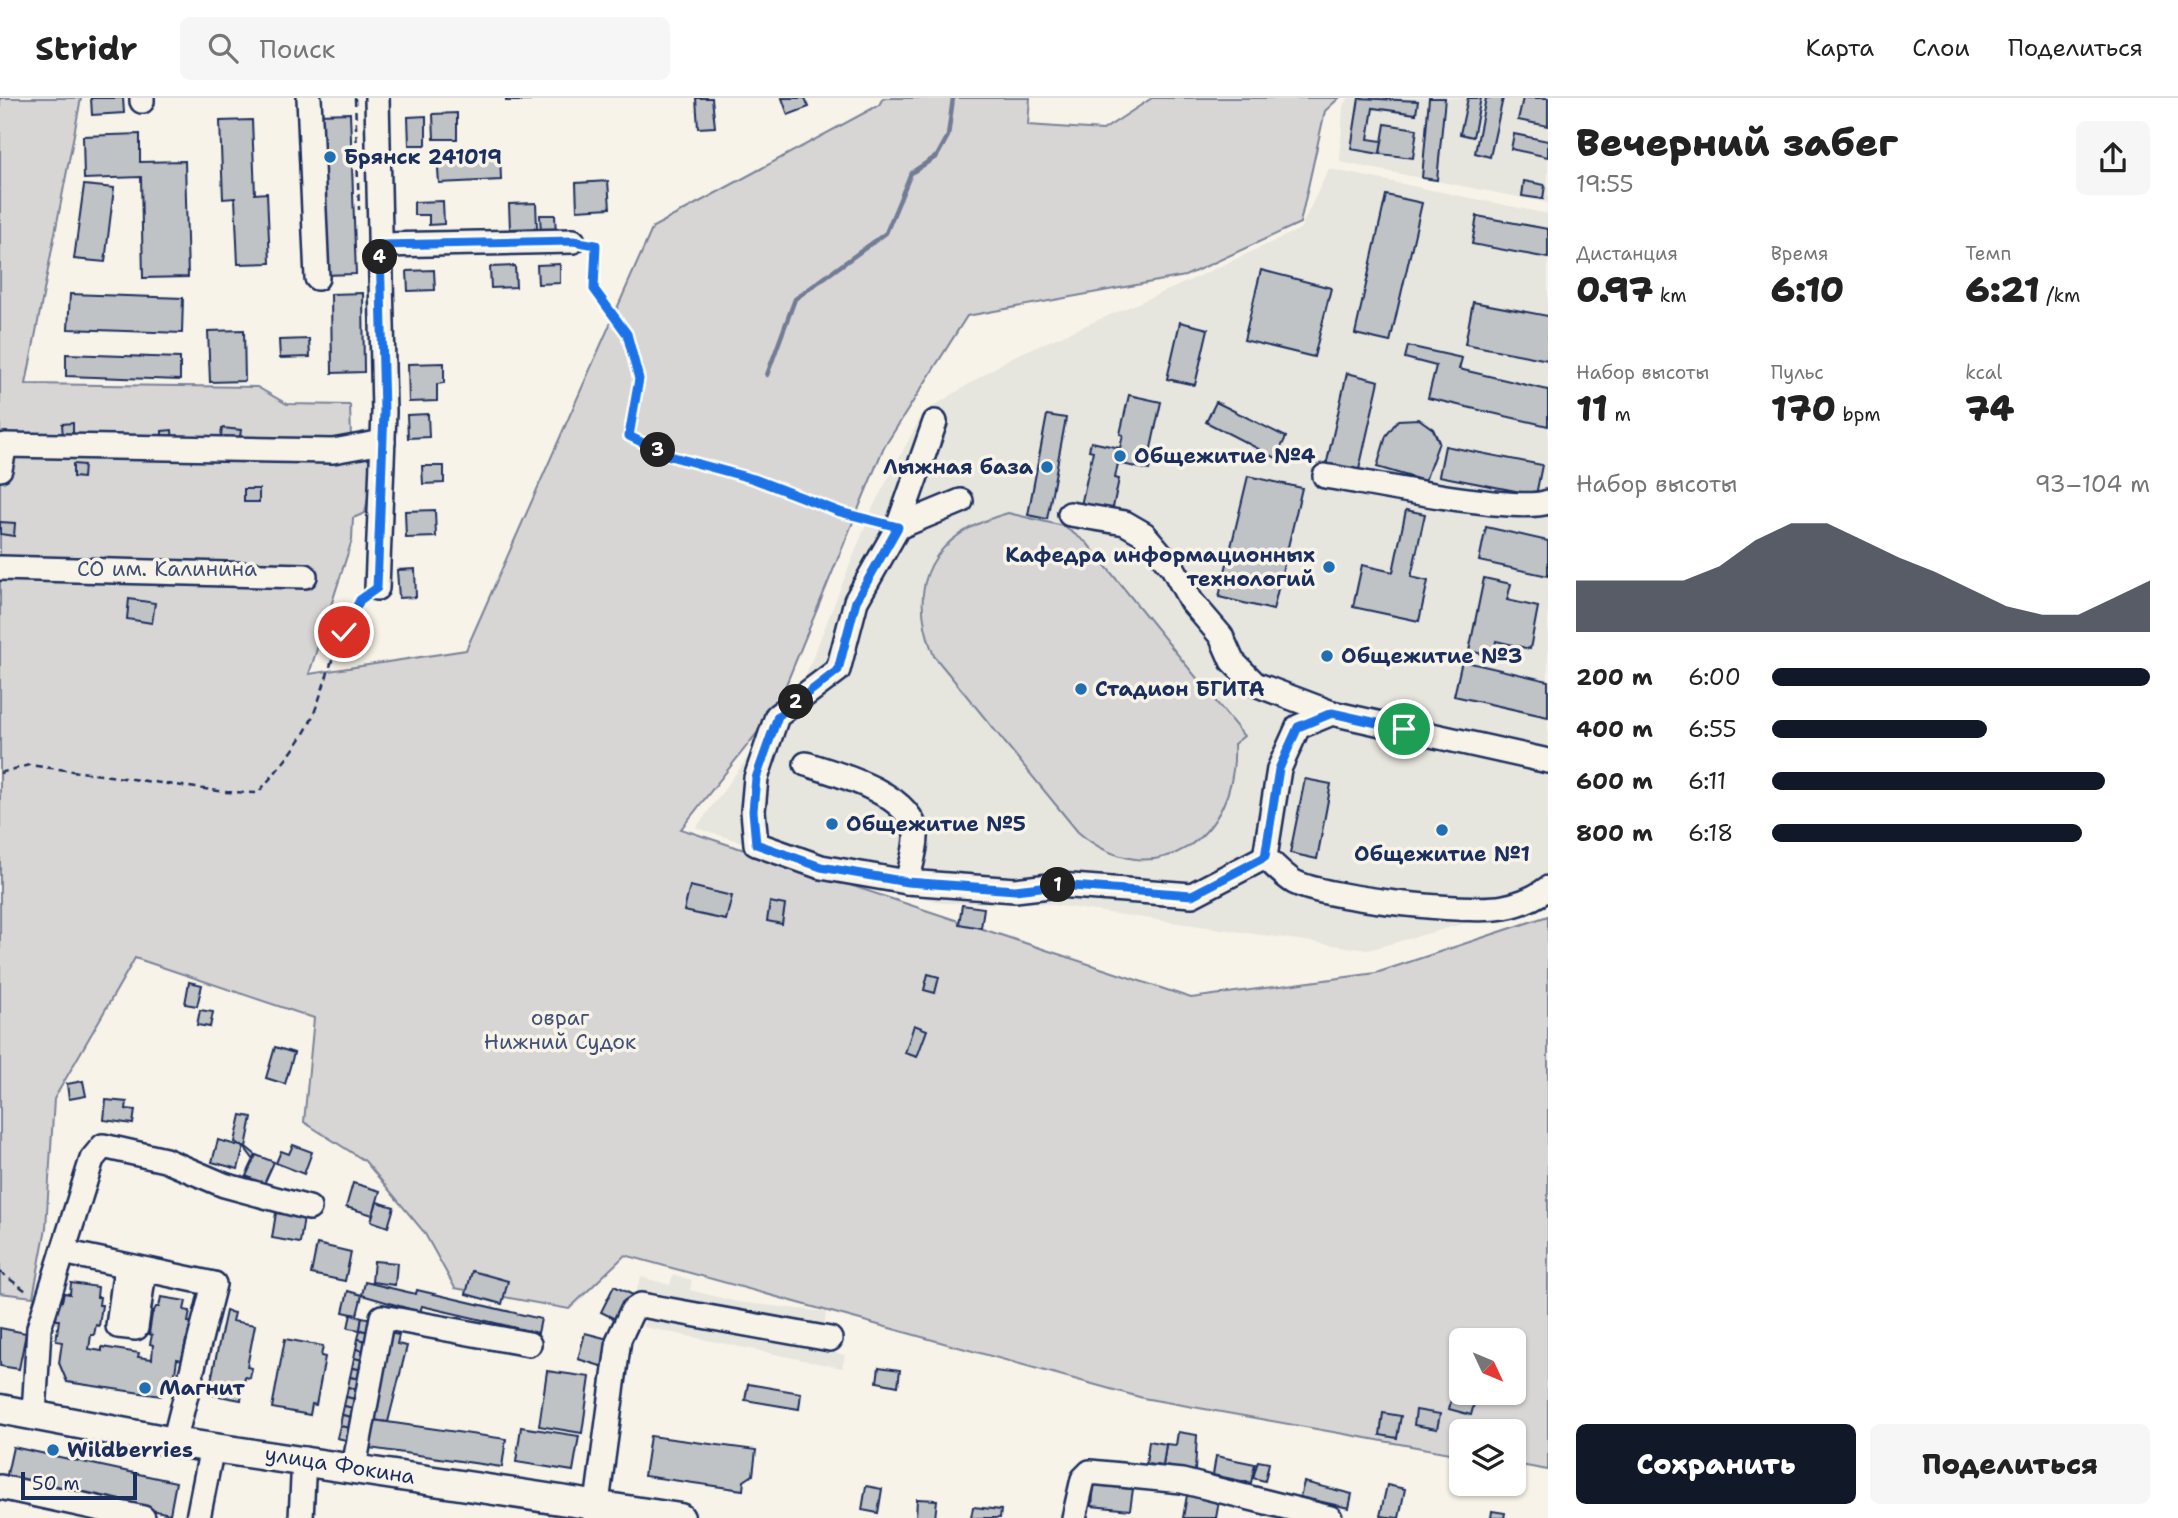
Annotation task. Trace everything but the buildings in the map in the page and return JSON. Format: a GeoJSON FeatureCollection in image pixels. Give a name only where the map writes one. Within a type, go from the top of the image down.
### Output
{"type":"FeatureCollection","features":[{"type":"Feature","properties":{"kind":"main road","name":"улица Фокина"},"geometry":{"type":"LineString","coordinates":[[0,1409],[174,1442],[354,1467],[596,1511],[680,1518]]}},
{"type":"Feature","properties":{"kind":"street"},"geometry":{"type":"LineString","coordinates":[[309,98],[317,278]]}},
{"type":"Feature","properties":{"kind":"street"},"geometry":{"type":"LineString","coordinates":[[377,98],[383,442],[377,588]]}},
{"type":"Feature","properties":{"kind":"street"},"geometry":{"type":"LineString","coordinates":[[380,245],[573,241]]}},
{"type":"Feature","properties":{"kind":"street"},"geometry":{"type":"LineString","coordinates":[[936,422],[898,527],[856,601],[838,670],[778,716],[756,778],[753,811],[756,844],[821,867],[907,882],[1015,890],[1058,885],[1192,895],[1265,857]]}},
{"type":"Feature","properties":{"kind":"street"},"geometry":{"type":"LineString","coordinates":[[0,469],[5,445],[332,451],[383,442]]}},
{"type":"Feature","properties":{"kind":"street"},"geometry":{"type":"LineString","coordinates":[[1325,477],[1501,504],[1539,505],[1548,502]]}},
{"type":"Feature","properties":{"kind":"street"},"geometry":{"type":"LineString","coordinates":[[898,527],[961,501]]}},
{"type":"Feature","properties":{"kind":"street"},"geometry":{"type":"LineString","coordinates":[[1070,514],[1125,523],[1144,534],[1173,568],[1191,601],[1221,636],[1232,661],[1255,684],[1332,713],[1548,761]]}},
{"type":"Feature","properties":{"kind":"street"},"geometry":{"type":"LineString","coordinates":[[0,568],[305,576]]}},
{"type":"Feature","properties":{"kind":"street"},"geometry":{"type":"LineString","coordinates":[[1265,857],[1279,769],[1288,748],[1298,727],[1332,713]]}},
{"type":"Feature","properties":{"kind":"street"},"geometry":{"type":"LineString","coordinates":[[806,764],[846,777],[890,798],[909,813],[916,834],[907,882]]}},
{"type":"Feature","properties":{"kind":"street"},"geometry":{"type":"LineString","coordinates":[[1265,857],[1294,882],[1328,893],[1452,909],[1502,907],[1536,897],[1548,888]]}},
{"type":"Feature","properties":{"kind":"street"},"geometry":{"type":"LineString","coordinates":[[34,1414],[39,1328],[92,1159],[103,1146],[164,1160],[224,1185],[309,1208]]}},
{"type":"Feature","properties":{"kind":"street"},"geometry":{"type":"LineString","coordinates":[[63,1252],[214,1284],[174,1442]]}},
{"type":"Feature","properties":{"kind":"street"},"geometry":{"type":"LineString","coordinates":[[596,1511],[619,1339],[632,1311],[641,1305],[830,1339]]}},
{"type":"Feature","properties":{"kind":"street"},"geometry":{"type":"LineString","coordinates":[[354,1467],[382,1317],[529,1344]]}},
{"type":"Feature","properties":{"kind":"street"},"geometry":{"type":"LineString","coordinates":[[198,1518],[212,1447]]}},
{"type":"Feature","properties":{"kind":"street"},"geometry":{"type":"LineString","coordinates":[[301,1518],[304,1459]]}},
{"type":"Feature","properties":{"kind":"street"},"geometry":{"type":"LineString","coordinates":[[1074,1518],[1083,1479],[1090,1472],[1182,1481],[1240,1498],[1331,1518]]}},
{"type":"Feature","properties":{"kind":"street"},"geometry":{"type":"LineString","coordinates":[[0,1487],[132,1517]]}},
{"type":"Feature","properties":{"kind":"path"},"geometry":{"type":"LineString","coordinates":[[573,241],[596,245],[594,289],[627,334],[639,379],[629,436],[670,456],[754,479],[840,512],[898,527]]}},
{"type":"Feature","properties":{"kind":"path"},"geometry":{"type":"LineString","coordinates":[[0,773],[29,765],[226,792],[258,793],[282,765],[310,722],[344,632],[360,600],[377,588]]}},
{"type":"Feature","properties":{"kind":"path"},"geometry":{"type":"LineString","coordinates":[[0,1272],[47,1305]]}},
{"type":"Feature","properties":{"kind":"shaded area"},"geometry":{"type":"Polygon","coordinates":[[[1349,98],[1548,98],[1548,203],[1340,162],[1343,106],[1349,98]]]}},
{"type":"Feature","properties":{"kind":"shaded area"},"geometry":{"type":"Polygon","coordinates":[[[1329,169],[1548,214],[1548,900],[1368,950],[1039,903],[942,903],[696,828],[803,682],[873,507],[923,413],[1012,357],[1180,285],[1300,229],[1329,169]]]}},
{"type":"Feature","properties":{"kind":"shaded area"},"geometry":{"type":"Polygon","coordinates":[[[673,1275],[692,1280],[690,1290],[737,1302],[826,1312],[824,1327],[636,1292],[641,1277],[670,1285],[673,1275]]]}},
{"type":"Feature","properties":{"kind":"shaded area"},"geometry":{"type":"Polygon","coordinates":[[[646,1315],[845,1355],[842,1368],[644,1327],[646,1315]]]}},
{"type":"Feature","properties":{"kind":"green space","name":"овраг Нижний Судок"},"geometry":{"type":"Polygon","coordinates":[[[0,98],[81,98],[26,384],[257,387],[287,404],[350,405],[351,439],[377,453],[365,513],[353,518],[352,540],[309,674],[466,650],[653,227],[879,105],[883,98],[1030,98],[1028,125],[1103,130],[1152,98],[1339,98],[1325,111],[1300,223],[1185,276],[967,316],[883,449],[776,709],[681,829],[1191,998],[1376,973],[1548,916],[1548,1470],[1526,1466],[1526,1419],[1449,1419],[1449,1453],[1143,1398],[625,1255],[569,1309],[455,1288],[424,1232],[365,1161],[304,1122],[314,1018],[135,958],[54,1099],[46,1228],[33,1297],[0,1293],[0,98]]]}},
{"type":"Feature","properties":{"kind":"green space"},"geometry":{"type":"Polygon","coordinates":[[[1008,513],[1063,526],[1087,543],[1244,736],[1234,744],[1232,777],[1222,807],[1207,830],[1186,848],[1162,858],[1135,859],[1107,851],[1078,832],[934,656],[926,629],[923,605],[925,584],[932,565],[944,548],[960,534],[982,522],[1008,513]]]}},
{"type":"Feature","properties":{"kind":"waterway"},"geometry":{"type":"LineString","coordinates":[[767,375],[795,299],[886,233],[911,173],[937,156],[948,136],[953,98]]}},
{"type":"Feature","properties":{"kind":"place","name":"Брянск 241019"},"geometry":{"type":"Point","coordinates":[330,157]}},
{"type":"Feature","properties":{"kind":"place","name":"Общежитие №4"},"geometry":{"type":"Point","coordinates":[1120,456]}},
{"type":"Feature","properties":{"kind":"place","name":"Лыжная база"},"geometry":{"type":"Point","coordinates":[1047,467]}},
{"type":"Feature","properties":{"kind":"place","name":"Кафедра информационных технологий"},"geometry":{"type":"Point","coordinates":[1329,567]}},
{"type":"Feature","properties":{"kind":"place","name":"Общежитие №3"},"geometry":{"type":"Point","coordinates":[1327,656]}},
{"type":"Feature","properties":{"kind":"place","name":"Стадион БГИТА"},"geometry":{"type":"Point","coordinates":[1081,689]}},
{"type":"Feature","properties":{"kind":"place","name":"Общежитие №5"},"geometry":{"type":"Point","coordinates":[832,824]}},
{"type":"Feature","properties":{"kind":"place","name":"Общежитие №1"},"geometry":{"type":"Point","coordinates":[1442,830]}},
{"type":"Feature","properties":{"kind":"place","name":"Магнит"},"geometry":{"type":"Point","coordinates":[145,1388]}},
{"type":"Feature","properties":{"kind":"place","name":"Wildberries"},"geometry":{"type":"Point","coordinates":[53,1450]}},
{"type":"Feature","properties":{"kind":"route"},"geometry":{"type":"LineString","coordinates":[[344,632],[360,600],[377,588],[384,412],[380,245],[573,241],[596,245],[594,289],[627,334],[639,379],[629,436],[670,456],[754,479],[840,512],[898,527],[856,601],[838,670],[778,716],[756,778],[753,811],[756,844],[821,867],[907,882],[1015,890],[1058,885],[1083,890],[1192,895],[1265,857],[1279,769],[1298,727],[1332,713],[1404,729]]}},
{"type":"Feature","properties":{"kind":"park label","name":"СО им. Калинина"},"geometry":{"type":"Point","coordinates":[167,569]}}]}
